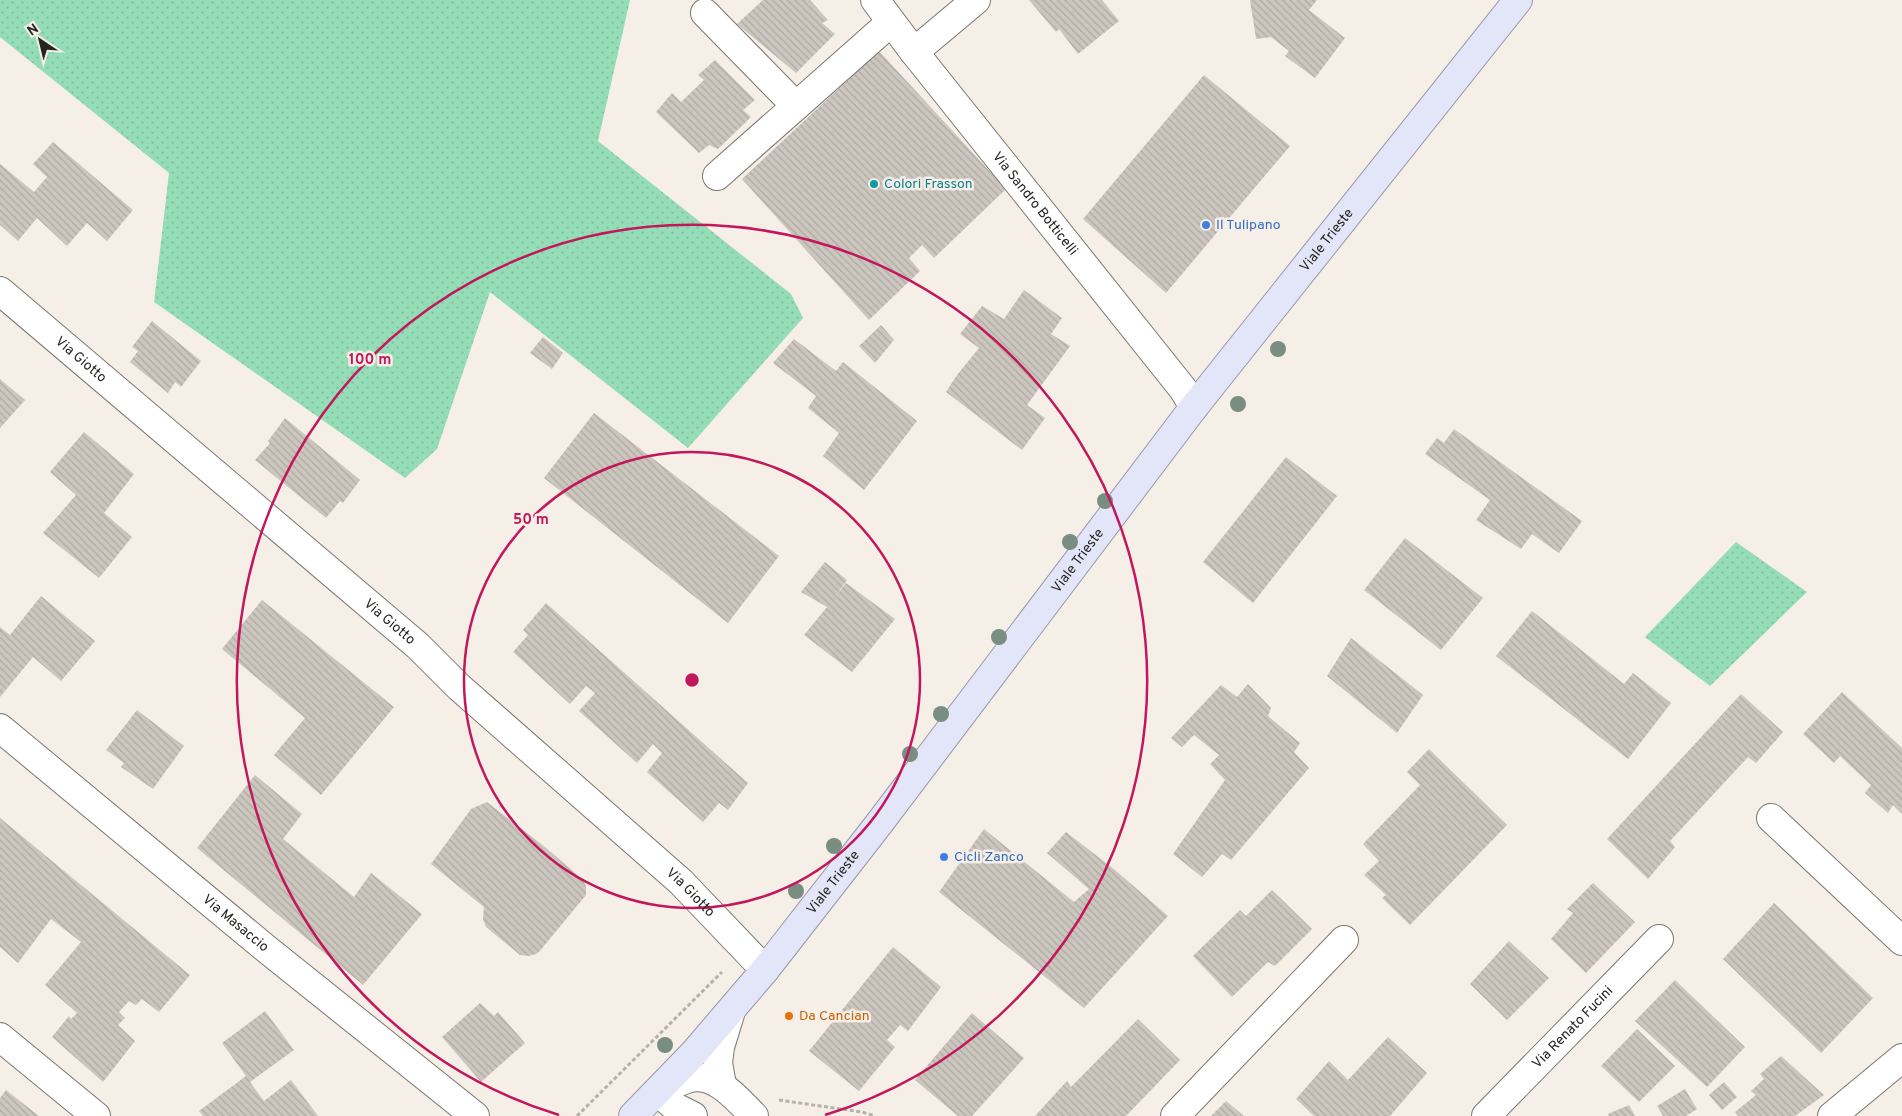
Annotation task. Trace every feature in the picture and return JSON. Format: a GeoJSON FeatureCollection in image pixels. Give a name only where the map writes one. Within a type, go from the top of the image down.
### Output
{"type":"FeatureCollection","features":[{"type":"Feature","properties":{"kind":"main road","name":"Viale Trieste"},"geometry":{"type":"LineString","coordinates":[[633,1116],[658,1092],[765,970],[878,825],[1194,407],[1518,0]]}},
{"type":"Feature","properties":{"kind":"street","name":"Via Sandro Botticelli"},"geometry":{"type":"LineString","coordinates":[[875,0],[914,52],[1183,389],[1194,407]]}},
{"type":"Feature","properties":{"kind":"street"},"geometry":{"type":"LineString","coordinates":[[914,52],[976,0]]}},
{"type":"Feature","properties":{"kind":"street"},"geometry":{"type":"LineString","coordinates":[[705,12],[796,106]]}},
{"type":"Feature","properties":{"kind":"street"},"geometry":{"type":"LineString","coordinates":[[717,176],[891,22]]}},
{"type":"Feature","properties":{"kind":"street","name":"Via Giotto"},"geometry":{"type":"LineString","coordinates":[[0,291],[418,646],[459,687],[682,882],[765,970]]}},
{"type":"Feature","properties":{"kind":"street","name":"Via Masaccio"},"geometry":{"type":"LineString","coordinates":[[0,728],[264,947],[475,1116]]}},
{"type":"Feature","properties":{"kind":"street"},"geometry":{"type":"LineString","coordinates":[[1771,818],[1902,941]]}},
{"type":"Feature","properties":{"kind":"street","name":"Via Renato Fucini"},"geometry":{"type":"LineString","coordinates":[[1486,1116],[1659,939]]}},
{"type":"Feature","properties":{"kind":"street"},"geometry":{"type":"LineString","coordinates":[[1176,1116],[1344,940]]}},
{"type":"Feature","properties":{"kind":"street"},"geometry":{"type":"LineString","coordinates":[[722,1085],[718,1063],[720,1047],[731,1011]]}},
{"type":"Feature","properties":{"kind":"street"},"geometry":{"type":"LineString","coordinates":[[0,1038],[96,1116]]}},
{"type":"Feature","properties":{"kind":"street"},"geometry":{"type":"LineString","coordinates":[[1832,1116],[1902,1058]]}},
{"type":"Feature","properties":{"kind":"street"},"geometry":{"type":"LineString","coordinates":[[698,1116],[692,1116],[675,1107],[658,1092],[688,1078],[702,1078],[722,1085],[762,1108]]}},
{"type":"Feature","properties":{"kind":"path"},"geometry":{"type":"LineString","coordinates":[[577,1116],[746,948]]}},
{"type":"Feature","properties":{"kind":"path"},"geometry":{"type":"LineString","coordinates":[[705,988],[731,1011]]}},
{"type":"Feature","properties":{"kind":"path"},"geometry":{"type":"LineString","coordinates":[[762,1108],[862,1112],[875,1116]]}},
{"type":"Feature","properties":{"kind":"green space"},"geometry":{"type":"Polygon","coordinates":[[[0,0],[630,0],[598,141],[791,294],[803,318],[688,448],[490,292],[437,449],[405,478],[154,302],[169,173],[0,37],[0,0]]]}},
{"type":"Feature","properties":{"kind":"green space"},"geometry":{"type":"Polygon","coordinates":[[[1736,542],[1807,592],[1710,686],[1645,637],[1736,542]]]}},
{"type":"Feature","properties":{"kind":"building"},"geometry":{"type":"Polygon","coordinates":[[[763,0],[810,0],[828,20],[822,23],[835,34],[796,73],[737,24],[763,0]]]}},
{"type":"Feature","properties":{"kind":"building"},"geometry":{"type":"Polygon","coordinates":[[[1029,0],[1102,0],[1119,21],[1078,54],[1059,29],[1056,32],[1029,0]]]}},
{"type":"Feature","properties":{"kind":"building"},"geometry":{"type":"Polygon","coordinates":[[[1250,0],[1317,0],[1309,10],[1345,38],[1315,78],[1285,56],[1289,51],[1271,37],[1256,39],[1250,0]]]}},
{"type":"Feature","properties":{"kind":"building","name":"Colori Frasson"},"geometry":{"type":"Polygon","coordinates":[[[879,51],[1006,189],[934,258],[922,245],[909,258],[920,271],[869,320],[742,179],[879,51]]]}},
{"type":"Feature","properties":{"kind":"building"},"geometry":{"type":"Polygon","coordinates":[[[715,60],[755,100],[743,110],[751,117],[718,149],[709,145],[699,153],[656,112],[672,93],[681,102],[704,80],[698,75],[715,60]]]}},
{"type":"Feature","properties":{"kind":"building"},"geometry":{"type":"Polygon","coordinates":[[[1204,75],[1290,146],[1166,293],[1083,219],[1204,75]]]}},
{"type":"Feature","properties":{"kind":"building"},"geometry":{"type":"Polygon","coordinates":[[[53,142],[133,210],[107,241],[87,223],[67,246],[37,218],[18,241],[0,225],[0,164],[34,192],[47,177],[33,164],[53,142]]]}},
{"type":"Feature","properties":{"kind":"building"},"geometry":{"type":"Polygon","coordinates":[[[1024,290],[1062,318],[1051,334],[1070,346],[1027,405],[1045,418],[1022,450],[946,392],[979,348],[960,334],[982,306],[1004,319],[1024,290]]]}},
{"type":"Feature","properties":{"kind":"building"},"geometry":{"type":"Polygon","coordinates":[[[152,321],[201,361],[181,387],[175,382],[168,393],[130,362],[138,351],[132,347],[152,321]]]}},
{"type":"Feature","properties":{"kind":"building"},"geometry":{"type":"Polygon","coordinates":[[[881,325],[894,340],[875,363],[859,346],[881,325]]]}},
{"type":"Feature","properties":{"kind":"building"},"geometry":{"type":"Polygon","coordinates":[[[543,337],[563,353],[552,369],[530,353],[543,337]]]}},
{"type":"Feature","properties":{"kind":"building"},"geometry":{"type":"Polygon","coordinates":[[[794,339],[836,371],[843,362],[917,421],[864,490],[823,456],[839,433],[808,408],[816,396],[773,363],[794,339]]]}},
{"type":"Feature","properties":{"kind":"building"},"geometry":{"type":"Polygon","coordinates":[[[0,379],[25,400],[0,428],[0,379]]]}},
{"type":"Feature","properties":{"kind":"building"},"geometry":{"type":"Polygon","coordinates":[[[594,413],[779,556],[728,623],[544,478],[594,413]]]}},
{"type":"Feature","properties":{"kind":"building"},"geometry":{"type":"Polygon","coordinates":[[[285,418],[360,480],[343,503],[340,501],[326,518],[255,460],[270,443],[268,441],[285,418]]]}},
{"type":"Feature","properties":{"kind":"building"},"geometry":{"type":"Polygon","coordinates":[[[1454,429],[1582,521],[1559,553],[1532,534],[1521,549],[1476,520],[1490,500],[1425,454],[1437,438],[1444,443],[1454,429]]]}},
{"type":"Feature","properties":{"kind":"building"},"geometry":{"type":"Polygon","coordinates":[[[84,432],[134,474],[104,513],[132,537],[99,578],[43,533],[76,495],[50,472],[84,432]]]}},
{"type":"Feature","properties":{"kind":"building"},"geometry":{"type":"Polygon","coordinates":[[[1286,457],[1337,496],[1253,603],[1203,562],[1286,457]]]}},
{"type":"Feature","properties":{"kind":"building"},"geometry":{"type":"Polygon","coordinates":[[[1405,538],[1483,598],[1441,650],[1364,590],[1405,538]]]}},
{"type":"Feature","properties":{"kind":"building"},"geometry":{"type":"Polygon","coordinates":[[[825,562],[847,580],[835,597],[846,583],[895,619],[852,672],[804,635],[827,607],[801,592],[825,562]]]}},
{"type":"Feature","properties":{"kind":"building"},"geometry":{"type":"Polygon","coordinates":[[[41,596],[95,641],[61,681],[33,657],[0,697],[0,627],[10,635],[41,596]]]}},
{"type":"Feature","properties":{"kind":"building"},"geometry":{"type":"Polygon","coordinates":[[[262,600],[394,707],[321,795],[274,755],[305,718],[222,649],[262,600]]]}},
{"type":"Feature","properties":{"kind":"building"},"geometry":{"type":"Polygon","coordinates":[[[546,603],[748,783],[728,810],[719,803],[703,822],[647,772],[662,753],[653,744],[637,763],[579,711],[595,693],[586,686],[570,704],[513,652],[528,635],[523,630],[546,603]]]}},
{"type":"Feature","properties":{"kind":"building"},"geometry":{"type":"Polygon","coordinates":[[[1532,611],[1624,684],[1633,673],[1671,703],[1628,759],[1496,656],[1532,611]]]}},
{"type":"Feature","properties":{"kind":"building"},"geometry":{"type":"Polygon","coordinates":[[[1351,638],[1423,695],[1397,733],[1327,676],[1351,638]]]}},
{"type":"Feature","properties":{"kind":"building"},"geometry":{"type":"Polygon","coordinates":[[[1248,684],[1271,708],[1268,716],[1300,743],[1294,752],[1309,768],[1231,860],[1222,854],[1202,877],[1173,854],[1225,780],[1210,764],[1219,755],[1194,735],[1182,747],[1171,738],[1221,685],[1237,697],[1248,684]]]}},
{"type":"Feature","properties":{"kind":"building"},"geometry":{"type":"Polygon","coordinates":[[[1842,692],[1902,748],[1902,814],[1893,805],[1888,813],[1865,793],[1871,785],[1840,756],[1834,763],[1803,734],[1842,692]]]}},
{"type":"Feature","properties":{"kind":"building"},"geometry":{"type":"Polygon","coordinates":[[[1741,694],[1783,732],[1756,763],[1748,757],[1670,841],[1675,847],[1648,879],[1607,839],[1741,694]]]}},
{"type":"Feature","properties":{"kind":"building"},"geometry":{"type":"Polygon","coordinates":[[[137,710],[184,746],[153,789],[121,767],[124,763],[106,750],[137,710]]]}},
{"type":"Feature","properties":{"kind":"building"},"geometry":{"type":"Polygon","coordinates":[[[1429,749],[1507,825],[1410,925],[1382,898],[1386,895],[1364,875],[1379,861],[1363,844],[1420,785],[1407,772],[1429,749]]]}},
{"type":"Feature","properties":{"kind":"building"},"geometry":{"type":"Polygon","coordinates":[[[255,775],[302,814],[283,839],[354,897],[371,873],[422,914],[363,985],[197,848],[255,775]]]}},
{"type":"Feature","properties":{"kind":"building"},"geometry":{"type":"Polygon","coordinates":[[[487,802],[545,847],[582,879],[586,886],[586,895],[536,954],[529,956],[520,955],[486,927],[483,919],[484,907],[431,864],[471,809],[487,802]]]}},
{"type":"Feature","properties":{"kind":"building"},"geometry":{"type":"Polygon","coordinates":[[[0,818],[190,975],[159,1012],[142,999],[136,1005],[129,1001],[119,1012],[125,1018],[118,1025],[135,1041],[103,1082],[52,1037],[69,1016],[71,1019],[77,1013],[45,985],[81,942],[51,919],[18,963],[0,947],[0,818]]]}},
{"type":"Feature","properties":{"kind":"building"},"geometry":{"type":"Polygon","coordinates":[[[984,829],[1074,902],[1089,889],[1047,853],[1066,832],[1115,870],[1168,916],[1084,1008],[939,892],[984,829]]]}},
{"type":"Feature","properties":{"kind":"building"},"geometry":{"type":"Polygon","coordinates":[[[1593,883],[1635,922],[1586,973],[1551,939],[1573,913],[1567,909],[1593,883]]]}},
{"type":"Feature","properties":{"kind":"building"},"geometry":{"type":"Polygon","coordinates":[[[1272,890],[1312,929],[1275,966],[1268,962],[1232,997],[1193,956],[1240,910],[1246,916],[1272,890]]]}},
{"type":"Feature","properties":{"kind":"building"},"geometry":{"type":"Polygon","coordinates":[[[1774,903],[1873,998],[1821,1053],[1723,959],[1774,903]]]}},
{"type":"Feature","properties":{"kind":"building"},"geometry":{"type":"Polygon","coordinates":[[[1509,941],[1549,978],[1507,1020],[1470,984],[1509,941]]]}},
{"type":"Feature","properties":{"kind":"building"},"geometry":{"type":"Polygon","coordinates":[[[893,947],[941,987],[908,1031],[900,1025],[887,1040],[895,1047],[859,1091],[809,1051],[893,947]]]}},
{"type":"Feature","properties":{"kind":"building"},"geometry":{"type":"Polygon","coordinates":[[[1675,980],[1745,1047],[1707,1087],[1635,1021],[1675,980]]]}},
{"type":"Feature","properties":{"kind":"building"},"geometry":{"type":"Polygon","coordinates":[[[480,1003],[494,1016],[498,1012],[525,1043],[481,1082],[442,1037],[480,1003]]]}},
{"type":"Feature","properties":{"kind":"building"},"geometry":{"type":"Polygon","coordinates":[[[265,1011],[294,1050],[250,1082],[264,1101],[291,1080],[318,1116],[203,1116],[199,1111],[246,1076],[222,1043],[265,1011]]]}},
{"type":"Feature","properties":{"kind":"building"},"geometry":{"type":"Polygon","coordinates":[[[972,1013],[1024,1058],[972,1116],[958,1116],[915,1080],[972,1013]]]}},
{"type":"Feature","properties":{"kind":"building"},"geometry":{"type":"Polygon","coordinates":[[[1138,1019],[1180,1060],[1126,1116],[1035,1116],[1067,1081],[1071,1087],[1138,1019]]]}},
{"type":"Feature","properties":{"kind":"building"},"geometry":{"type":"Polygon","coordinates":[[[1637,1029],[1675,1066],[1639,1102],[1601,1066],[1637,1029]]]}},
{"type":"Feature","properties":{"kind":"building"},"geometry":{"type":"Polygon","coordinates":[[[1388,1037],[1427,1073],[1390,1116],[1314,1116],[1296,1099],[1329,1061],[1348,1080],[1388,1037]]]}},
{"type":"Feature","properties":{"kind":"building"},"geometry":{"type":"Polygon","coordinates":[[[1781,1056],[1824,1095],[1795,1116],[1738,1116],[1735,1112],[1756,1095],[1751,1091],[1764,1079],[1760,1074],[1781,1056]]]}},
{"type":"Feature","properties":{"kind":"building"},"geometry":{"type":"Polygon","coordinates":[[[1724,1082],[1737,1097],[1722,1110],[1709,1095],[1724,1082]]]}},
{"type":"Feature","properties":{"kind":"building"},"geometry":{"type":"Polygon","coordinates":[[[1685,1089],[1697,1109],[1686,1116],[1663,1116],[1657,1106],[1685,1089]]]}},
{"type":"Feature","properties":{"kind":"building"},"geometry":{"type":"Polygon","coordinates":[[[6,1090],[39,1116],[0,1116],[0,1098],[6,1090]]]}},
{"type":"Feature","properties":{"kind":"building"},"geometry":{"type":"Polygon","coordinates":[[[1226,1101],[1244,1116],[1211,1116],[1226,1101]]]}},
{"type":"Feature","properties":{"kind":"building"},"geometry":{"type":"Polygon","coordinates":[[[1629,1105],[1635,1116],[1609,1116],[1608,1114],[1629,1105]]]}},
{"type":"Feature","properties":{"kind":"place","name":"Colori Frasson"},"geometry":{"type":"Point","coordinates":[874,184]}},
{"type":"Feature","properties":{"kind":"place","name":"Il Tulipano"},"geometry":{"type":"Point","coordinates":[1206,225]}},
{"type":"Feature","properties":{"kind":"place","name":"Cicli Zanco"},"geometry":{"type":"Point","coordinates":[944,857]}},
{"type":"Feature","properties":{"kind":"place","name":"Da Cancian"},"geometry":{"type":"Point","coordinates":[789,1016]}}]}
